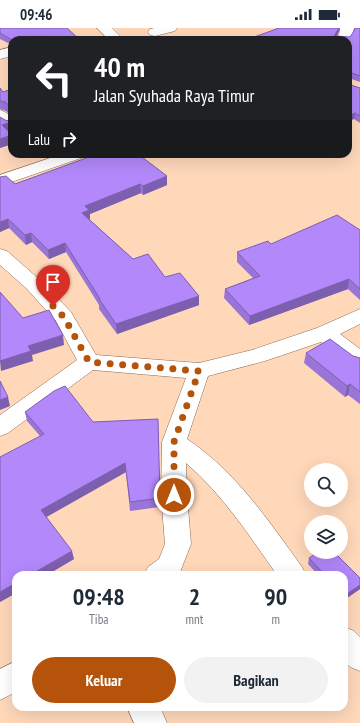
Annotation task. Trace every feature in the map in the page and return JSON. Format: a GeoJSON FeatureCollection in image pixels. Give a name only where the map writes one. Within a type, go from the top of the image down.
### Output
{"type":"FeatureCollection","features":[{"type":"Feature","properties":{"kind":"street"},"geometry":{"type":"LineString","coordinates":[[104,28],[113,36]]}},
{"type":"Feature","properties":{"kind":"street"},"geometry":{"type":"LineString","coordinates":[[155,32],[170,28]]}},
{"type":"Feature","properties":{"kind":"street"},"geometry":{"type":"LineString","coordinates":[[0,115],[8,122]]}},
{"type":"Feature","properties":{"kind":"street"},"geometry":{"type":"LineString","coordinates":[[0,181],[52,158]]}},
{"type":"Feature","properties":{"kind":"street"},"geometry":{"type":"LineString","coordinates":[[0,255],[33,284],[64,317],[89,362]]}},
{"type":"Feature","properties":{"kind":"street"},"geometry":{"type":"LineString","coordinates":[[0,427],[89,362],[199,371],[257,356],[324,333],[360,316]]}},
{"type":"Feature","properties":{"kind":"street"},"geometry":{"type":"LineString","coordinates":[[324,333],[360,360]]}},
{"type":"Feature","properties":{"kind":"street"},"geometry":{"type":"LineString","coordinates":[[163,571],[170,566],[178,544],[174,495],[182,447],[199,371]]}},
{"type":"Feature","properties":{"kind":"street"},"geometry":{"type":"LineString","coordinates":[[182,447],[211,471],[243,506],[289,571]]}},
{"type":"Feature","properties":{"kind":"street"},"geometry":{"type":"LineString","coordinates":[[348,644],[360,657]]}},
{"type":"Feature","properties":{"kind":"street"},"geometry":{"type":"LineString","coordinates":[[0,686],[12,678]]}},
{"type":"Feature","properties":{"kind":"street"},"geometry":{"type":"LineString","coordinates":[[144,711],[152,723]]}},
{"type":"Feature","properties":{"kind":"building"},"geometry":{"type":"Polygon","coordinates":[[[0,28],[67,28],[76,36],[8,36],[8,38],[0,33],[0,28]]]}},
{"type":"Feature","properties":{"kind":"building"},"geometry":{"type":"Polygon","coordinates":[[[279,28],[339,28],[334,36],[257,36],[279,28]]]}},
{"type":"Feature","properties":{"kind":"building"},"geometry":{"type":"Polygon","coordinates":[[[355,28],[360,28],[360,76],[352,73],[352,36],[351,36],[355,28]]]}},
{"type":"Feature","properties":{"kind":"building"},"geometry":{"type":"Polygon","coordinates":[[[352,85],[360,88],[360,116],[355,113],[352,114],[352,85]]]}},
{"type":"Feature","properties":{"kind":"building"},"geometry":{"type":"Polygon","coordinates":[[[0,88],[3,92],[8,90],[8,105],[0,101],[0,88]]]}},
{"type":"Feature","properties":{"kind":"building"},"geometry":{"type":"Polygon","coordinates":[[[0,117],[8,121],[8,123],[2,125],[8,131],[8,136],[0,139],[0,117]]]}},
{"type":"Feature","properties":{"kind":"building"},"geometry":{"type":"Polygon","coordinates":[[[86,158],[143,158],[167,176],[143,186],[140,184],[85,206],[89,210],[82,213],[133,259],[148,254],[165,277],[180,273],[199,296],[116,324],[65,243],[48,250],[31,233],[25,235],[8,219],[0,222],[0,177],[6,176],[15,184],[86,158]]]}},
{"type":"Feature","properties":{"kind":"building"},"geometry":{"type":"Polygon","coordinates":[[[337,215],[360,230],[360,289],[349,279],[250,316],[225,289],[260,276],[237,252],[268,241],[271,244],[337,215]]]}},
{"type":"Feature","properties":{"kind":"building"},"geometry":{"type":"Polygon","coordinates":[[[0,292],[23,318],[49,310],[63,335],[28,346],[31,351],[0,361],[0,292]]]}},
{"type":"Feature","properties":{"kind":"building"},"geometry":{"type":"Polygon","coordinates":[[[330,339],[353,356],[360,358],[360,392],[350,384],[347,386],[306,353],[330,339]]]}},
{"type":"Feature","properties":{"kind":"building"},"geometry":{"type":"Polygon","coordinates":[[[0,381],[8,397],[0,400],[0,381]]]}},
{"type":"Feature","properties":{"kind":"building"},"geometry":{"type":"Polygon","coordinates":[[[65,386],[93,422],[158,419],[160,498],[130,502],[125,463],[41,510],[72,551],[37,571],[12,571],[12,585],[0,592],[0,457],[44,434],[25,412],[54,391],[65,386]]]}},
{"type":"Feature","properties":{"kind":"building"},"geometry":{"type":"Polygon","coordinates":[[[310,559],[341,559],[360,578],[360,585],[348,593],[348,571],[321,571],[310,559]]]}},
{"type":"Feature","properties":{"kind":"route"},"geometry":{"type":"LineString","coordinates":[[53,306],[64,317],[89,362],[199,371],[174,442],[174,495]]}}]}
